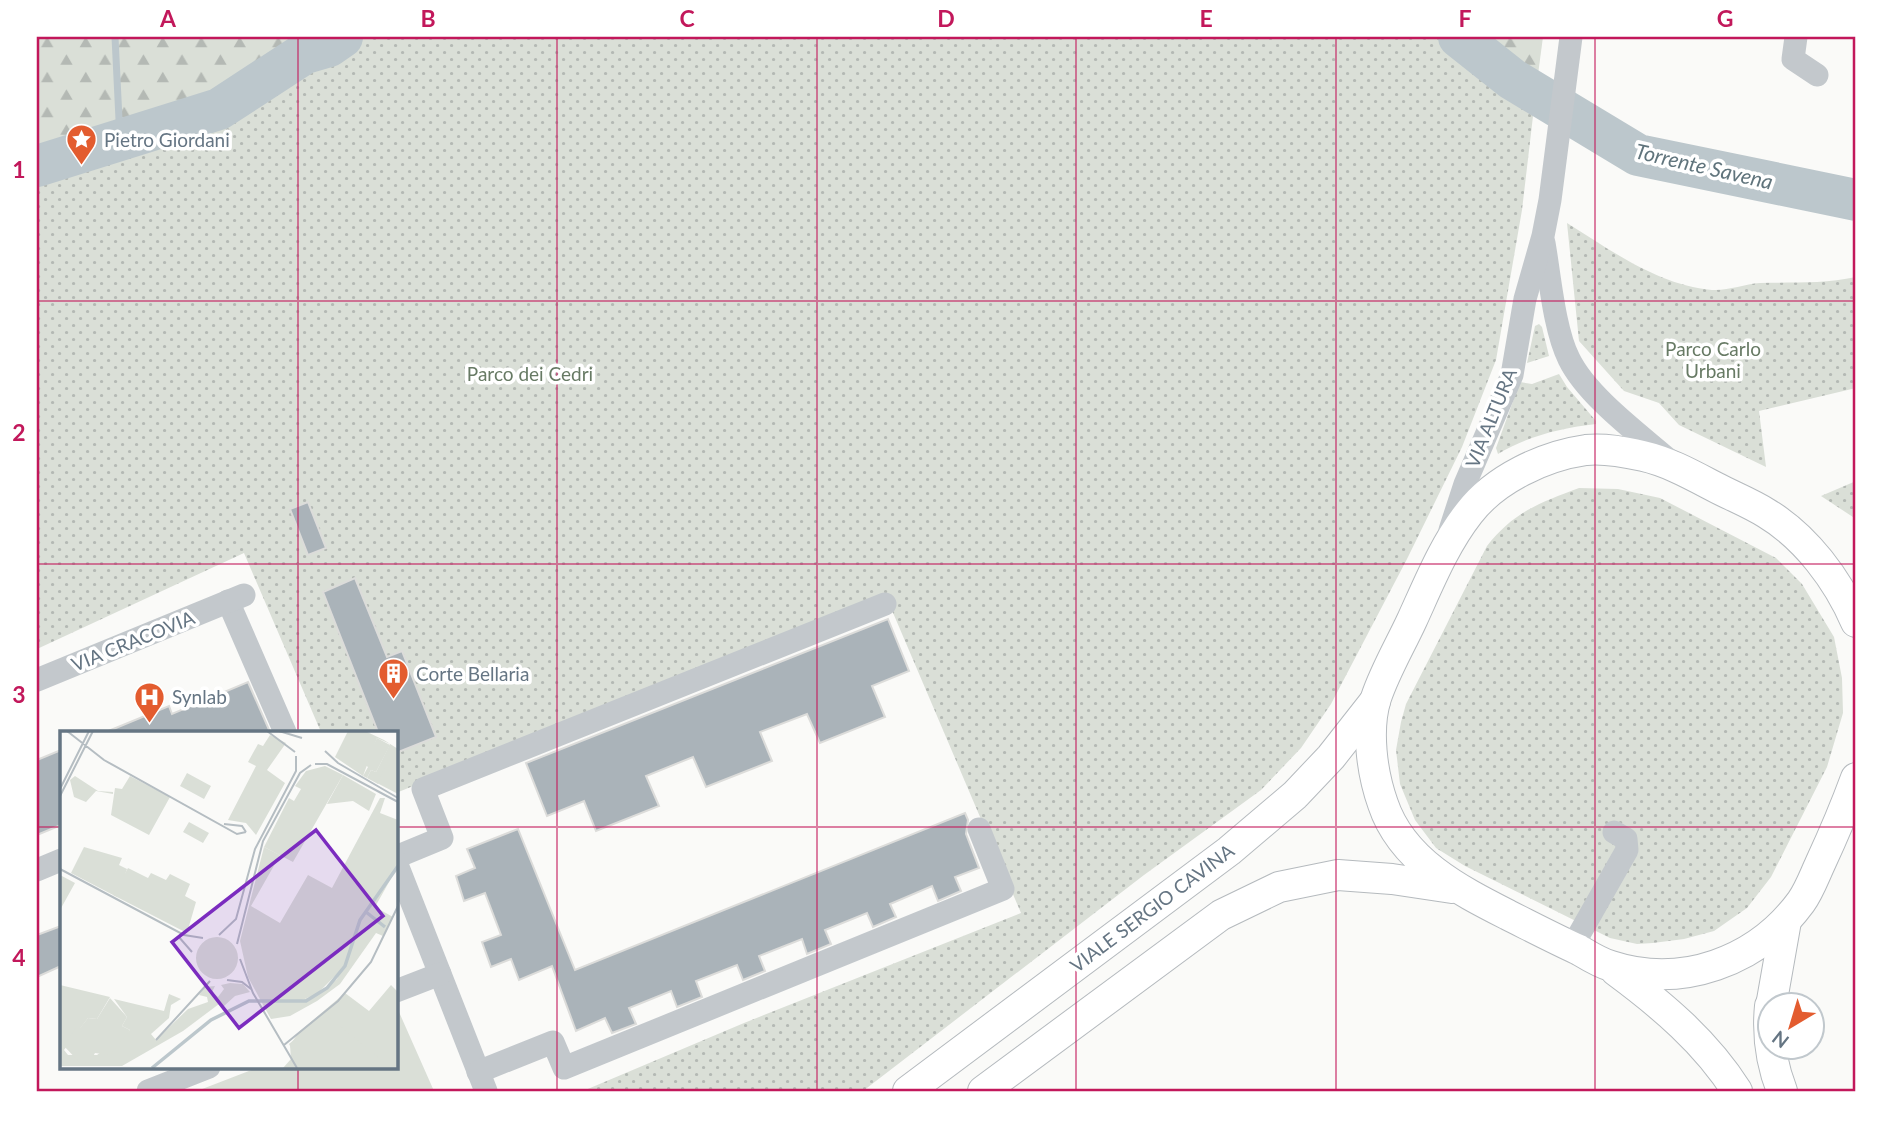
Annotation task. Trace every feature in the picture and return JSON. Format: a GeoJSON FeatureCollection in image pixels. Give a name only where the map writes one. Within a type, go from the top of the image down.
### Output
{"type":"FeatureCollection","features":[{"type":"Feature","properties":{"kind":"main road"},"geometry":{"type":"LineString","coordinates":[[1737,1091],[1693,1036],[1655,1000],[1610,966],[1457,888],[1422,861],[1404,842],[1384,807],[1375,773],[1372,739],[1375,701],[1441,556],[1470,511],[1499,484],[1531,467],[1588,450],[1646,457],[1678,468],[1767,513],[1842,574],[1846,599],[1856,622]]}},
{"type":"Feature","properties":{"kind":"main road","name":"VIALE SERGIO CAVINA"},"geometry":{"type":"LineString","coordinates":[[908,1091],[1229,851],[1295,795],[1331,757],[1375,701]]}},
{"type":"Feature","properties":{"kind":"main road"},"geometry":{"type":"LineString","coordinates":[[1610,966],[1652,974],[1680,975],[1706,970],[1759,944],[1786,921],[1803,899],[1841,820],[1856,778]]}},
{"type":"Feature","properties":{"kind":"main road"},"geometry":{"type":"LineString","coordinates":[[983,1091],[1221,915],[1279,887],[1338,875],[1392,878],[1457,888]]}},
{"type":"Feature","properties":{"kind":"main road"},"geometry":{"type":"LineString","coordinates":[[1773,992],[1786,921]]}},
{"type":"Feature","properties":{"kind":"main road"},"geometry":{"type":"LineString","coordinates":[[1772,1062],[1782,1091]]}},
{"type":"Feature","properties":{"kind":"street","name":"VIA ALTURA"},"geometry":{"type":"LineString","coordinates":[[1441,556],[1465,484],[1512,374],[1525,299],[1550,200],[1571,37]]}},
{"type":"Feature","properties":{"kind":"street"},"geometry":{"type":"LineString","coordinates":[[1796,37],[1793,59],[1816,75]]}},
{"type":"Feature","properties":{"kind":"street","name":"VIA ALTURA"},"geometry":{"type":"LineString","coordinates":[[1543,236],[1561,337],[1569,359],[1596,394],[1678,468]]}},
{"type":"Feature","properties":{"kind":"street","name":"VIA CRACOVIA"},"geometry":{"type":"LineString","coordinates":[[37,680],[236,598],[261,677],[284,731]]}},
{"type":"Feature","properties":{"kind":"street"},"geometry":{"type":"LineString","coordinates":[[397,860],[442,838],[423,789],[885,604]]}},
{"type":"Feature","properties":{"kind":"street"},"geometry":{"type":"LineString","coordinates":[[397,863],[482,1081],[553,1042],[564,1068],[1003,889],[979,829]]}},
{"type":"Feature","properties":{"kind":"street"},"geometry":{"type":"LineString","coordinates":[[1572,947],[1627,850],[1626,839],[1614,832]]}},
{"type":"Feature","properties":{"kind":"street"},"geometry":{"type":"LineString","coordinates":[[37,870],[60,860]]}},
{"type":"Feature","properties":{"kind":"street"},"geometry":{"type":"LineString","coordinates":[[397,991],[440,974]]}},
{"type":"Feature","properties":{"kind":"street"},"geometry":{"type":"LineString","coordinates":[[148,1091],[206,1068]]}},
{"type":"Feature","properties":{"kind":"green space"},"geometry":{"type":"Polygon","coordinates":[[[37,37],[331,37],[219,109],[37,166],[37,37]]]}},
{"type":"Feature","properties":{"kind":"green space","name":"Parco dei Cedri"},"geometry":{"type":"Polygon","coordinates":[[[330,37],[1471,37],[1537,82],[1522,210],[1496,360],[1462,447],[1331,704],[1301,748],[1261,790],[1144,875],[863,1091],[583,1091],[744,1023],[1021,913],[885,594],[397,793],[397,731],[321,731],[244,553],[37,649],[37,166],[219,109],[330,37]]]}},
{"type":"Feature","properties":{"kind":"green space"},"geometry":{"type":"Polygon","coordinates":[[[1471,37],[1543,37],[1537,82],[1471,37]]]}},
{"type":"Feature","properties":{"kind":"green space","name":"Parco Carlo Urbani"},"geometry":{"type":"Polygon","coordinates":[[[1567,223],[1636,265],[1692,287],[1718,290],[1760,283],[1820,282],[1856,277],[1856,388],[1759,411],[1766,467],[1679,425],[1659,403],[1624,391],[1579,341],[1567,223]]]}},
{"type":"Feature","properties":{"kind":"green space"},"geometry":{"type":"Polygon","coordinates":[[[1539,324],[1549,356],[1527,363],[1535,326],[1539,324]]]}},
{"type":"Feature","properties":{"kind":"green space"},"geometry":{"type":"Polygon","coordinates":[[[1559,374],[1596,424],[1545,434],[1498,454],[1496,448],[1520,382],[1532,384],[1559,374]]]}},
{"type":"Feature","properties":{"kind":"green space"},"geometry":{"type":"Polygon","coordinates":[[[1856,481],[1856,519],[1821,496],[1856,481]]]}},
{"type":"Feature","properties":{"kind":"green space"},"geometry":{"type":"Polygon","coordinates":[[[1579,488],[1618,489],[1660,498],[1776,558],[1802,584],[1834,637],[1842,678],[1843,713],[1827,767],[1771,877],[1747,908],[1714,931],[1653,943],[1637,944],[1610,938],[1465,866],[1436,848],[1415,820],[1400,784],[1396,750],[1406,704],[1487,546],[1507,525],[1528,510],[1579,488]]]}},
{"type":"Feature","properties":{"kind":"green space"},"geometry":{"type":"Polygon","coordinates":[[[397,1013],[434,1091],[197,1091],[256,1068],[397,1068],[397,1013]]]}},
{"type":"Feature","properties":{"kind":"building"},"geometry":{"type":"Polygon","coordinates":[[[308,502],[326,548],[308,555],[290,509],[308,502]]]}},
{"type":"Feature","properties":{"kind":"building","name":"Corte Bellaria"},"geometry":{"type":"Polygon","coordinates":[[[355,578],[387,657],[402,651],[436,737],[397,753],[397,731],[378,731],[323,592],[355,578]]]}},
{"type":"Feature","properties":{"kind":"building"},"geometry":{"type":"Polygon","coordinates":[[[888,619],[909,671],[872,686],[885,717],[820,743],[807,714],[760,732],[772,761],[706,787],[693,757],[646,776],[659,806],[596,831],[584,801],[547,816],[526,763],[888,619]]]}},
{"type":"Feature","properties":{"kind":"building"},"geometry":{"type":"Polygon","coordinates":[[[248,682],[270,731],[108,731],[169,706],[172,714],[248,682]]]}},
{"type":"Feature","properties":{"kind":"building"},"geometry":{"type":"Polygon","coordinates":[[[60,750],[60,825],[37,835],[37,760],[60,750]]]}},
{"type":"Feature","properties":{"kind":"building"},"geometry":{"type":"Polygon","coordinates":[[[965,813],[968,820],[966,834],[979,868],[955,877],[961,891],[938,901],[932,886],[890,904],[896,917],[873,927],[867,913],[825,930],[831,944],[807,954],[802,939],[759,956],[765,971],[743,980],[737,965],[696,981],[702,997],[677,1007],[671,991],[629,1008],[636,1024],[612,1033],[605,1018],[576,1031],[552,966],[519,980],[511,959],[491,967],[482,942],[501,935],[485,893],[464,901],[456,876],[475,868],[467,849],[518,829],[575,970],[965,813]]]}},
{"type":"Feature","properties":{"kind":"building"},"geometry":{"type":"Polygon","coordinates":[[[60,926],[60,966],[37,977],[37,935],[60,926]]]}},
{"type":"Feature","properties":{"kind":"waterway"},"geometry":{"type":"LineString","coordinates":[[115,37],[120,140]]}},
{"type":"Feature","properties":{"kind":"waterway","name":"Torrente Savena"},"geometry":{"type":"LineString","coordinates":[[37,166],[219,109],[305,53],[329,46],[342,37]]}},
{"type":"Feature","properties":{"kind":"waterway","name":"Torrente Savena"},"geometry":{"type":"LineString","coordinates":[[1459,37],[1512,79],[1638,155],[1856,200]]}},
{"type":"Feature","properties":{"kind":"place","name":"Pietro Giordani"},"geometry":{"type":"Point","coordinates":[81,167]}},
{"type":"Feature","properties":{"kind":"place","name":"Corte Bellaria"},"geometry":{"type":"Point","coordinates":[393,701]}},
{"type":"Feature","properties":{"kind":"place","name":"Synlab"},"geometry":{"type":"Point","coordinates":[149,724]}}]}
